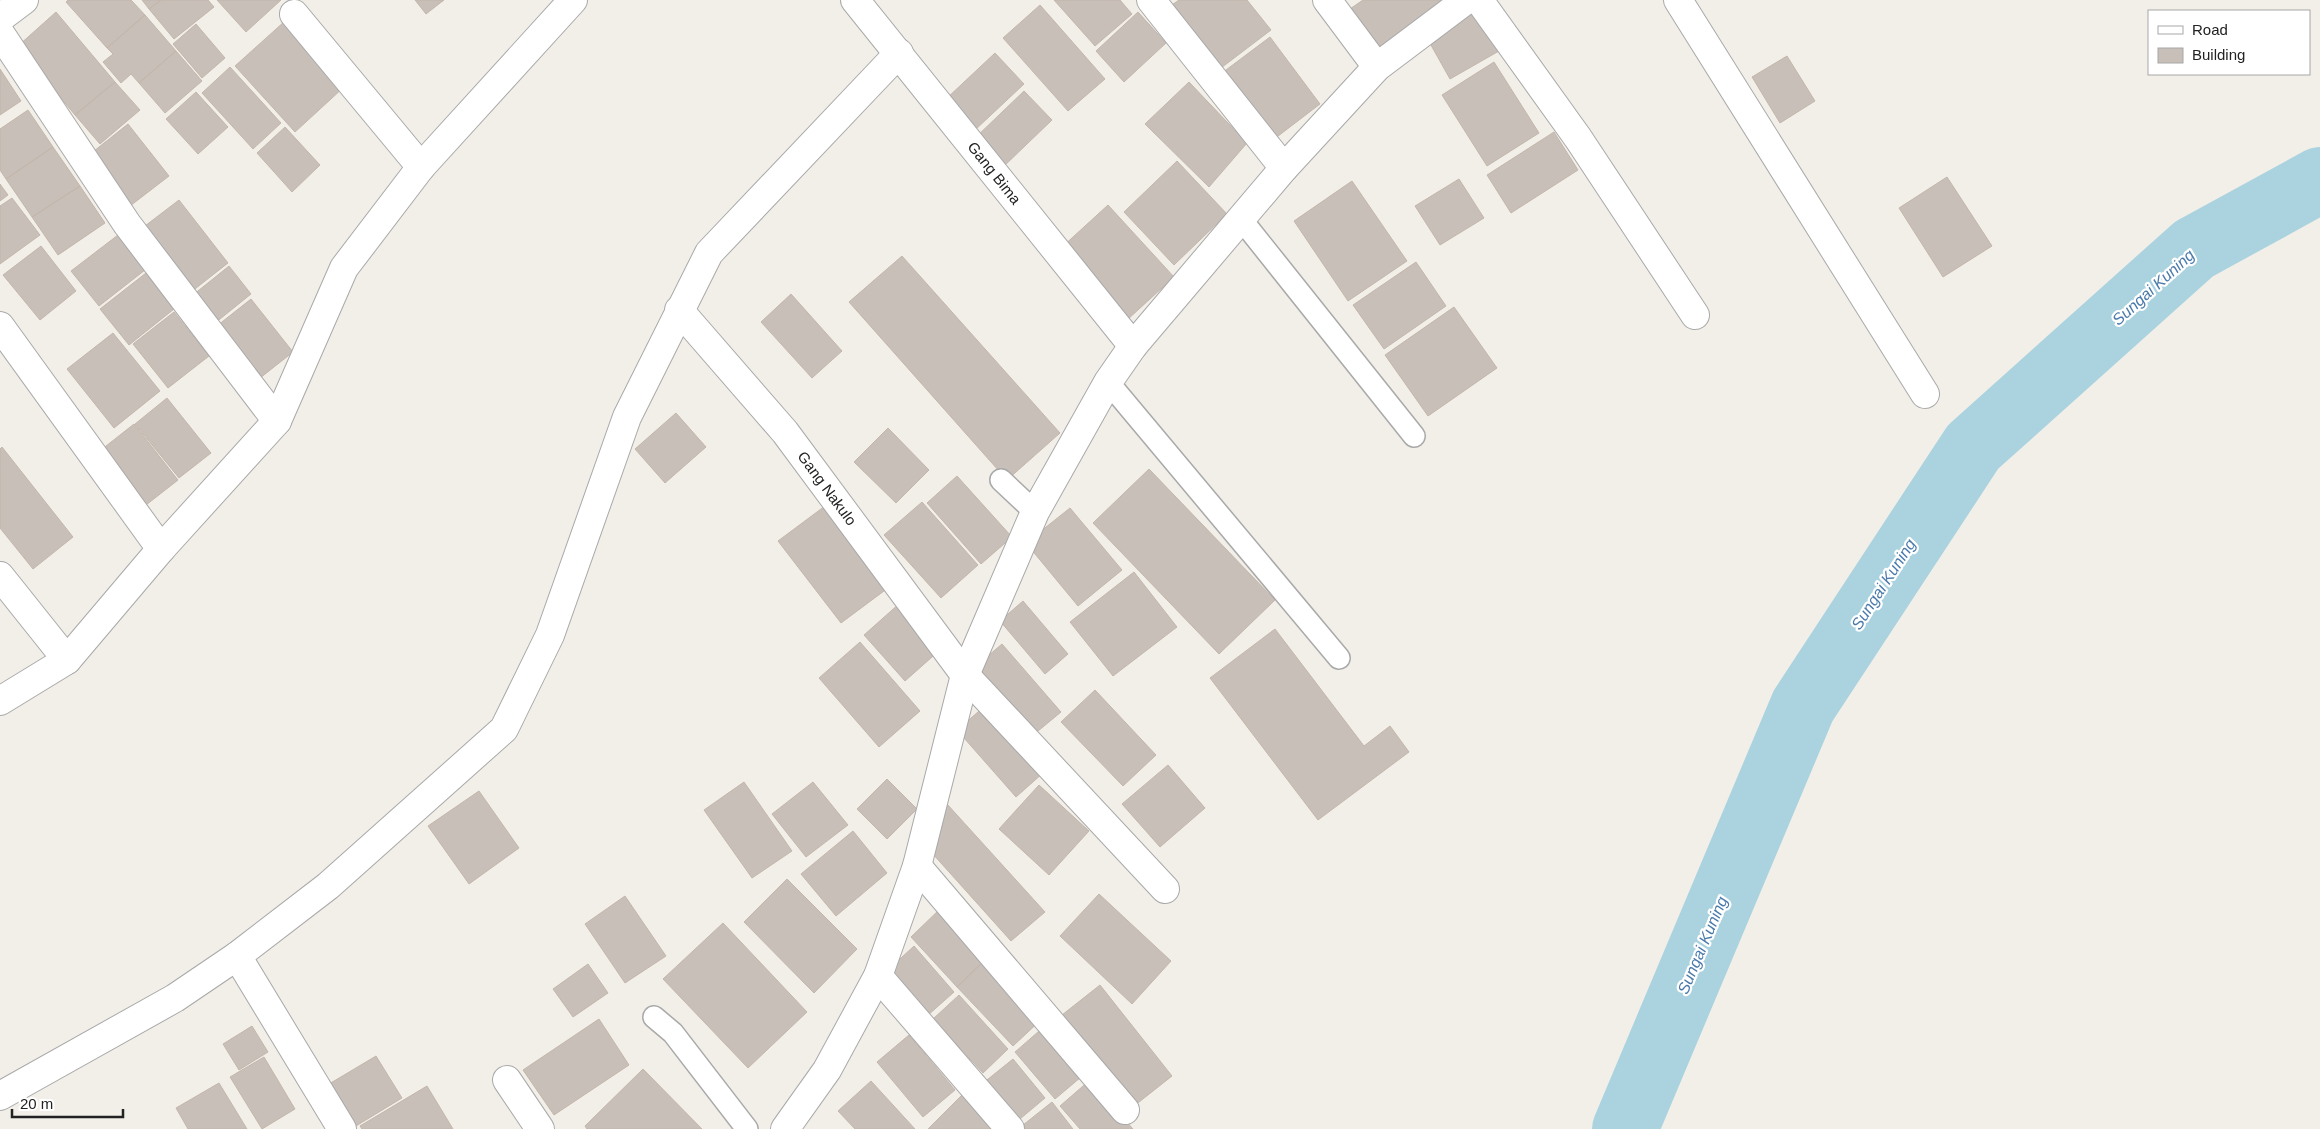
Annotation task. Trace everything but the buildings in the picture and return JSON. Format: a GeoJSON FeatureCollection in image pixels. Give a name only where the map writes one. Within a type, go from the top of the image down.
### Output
{"type":"FeatureCollection","features":[{"type":"Feature","properties":{"kind":"street"},"geometry":{"type":"LineString","coordinates":[[0,18],[24,0]]}},
{"type":"Feature","properties":{"kind":"street"},"geometry":{"type":"LineString","coordinates":[[0,701],[67,660],[161,549],[277,421],[344,268],[421,167],[573,0]]}},
{"type":"Feature","properties":{"kind":"street","name":"Gang Bima"},"geometry":{"type":"LineString","coordinates":[[856,0],[1133,346]]}},
{"type":"Feature","properties":{"kind":"street"},"geometry":{"type":"LineString","coordinates":[[1151,0],[1284,168]]}},
{"type":"Feature","properties":{"kind":"street"},"geometry":{"type":"LineString","coordinates":[[1327,0],[1376,67]]}},
{"type":"Feature","properties":{"kind":"street"},"geometry":{"type":"LineString","coordinates":[[1678,0],[1925,394]]}},
{"type":"Feature","properties":{"kind":"street"},"geometry":{"type":"LineString","coordinates":[[785,1129],[827,1070],[878,976],[918,866],[965,675],[1035,512],[1108,382],[1133,346],[1284,168],[1376,67],[1464,2],[1578,138],[1695,315]]}},
{"type":"Feature","properties":{"kind":"street"},"geometry":{"type":"LineString","coordinates":[[294,14],[421,167]]}},
{"type":"Feature","properties":{"kind":"street"},"geometry":{"type":"LineString","coordinates":[[0,33],[127,224],[277,421]]}},
{"type":"Feature","properties":{"kind":"street"},"geometry":{"type":"LineString","coordinates":[[0,1096],[175,998],[237,956],[328,886],[504,729],[550,635],[627,416],[709,253],[899,53]]}},
{"type":"Feature","properties":{"kind":"street","name":"Gang Nakulo"},"geometry":{"type":"LineString","coordinates":[[679,310],[785,432],[965,675],[1165,889]]}},
{"type":"Feature","properties":{"kind":"street"},"geometry":{"type":"LineString","coordinates":[[0,326],[161,549]]}},
{"type":"Feature","properties":{"kind":"street"},"geometry":{"type":"LineString","coordinates":[[0,576],[67,660]]}},
{"type":"Feature","properties":{"kind":"street"},"geometry":{"type":"LineString","coordinates":[[918,866],[1125,1110]]}},
{"type":"Feature","properties":{"kind":"street"},"geometry":{"type":"LineString","coordinates":[[237,956],[342,1129]]}},
{"type":"Feature","properties":{"kind":"street"},"geometry":{"type":"LineString","coordinates":[[878,976],[1010,1129]]}},
{"type":"Feature","properties":{"kind":"street"},"geometry":{"type":"LineString","coordinates":[[507,1080],[540,1129]]}},
{"type":"Feature","properties":{"kind":"lane"},"geometry":{"type":"LineString","coordinates":[[1241,220],[1414,436]]}},
{"type":"Feature","properties":{"kind":"lane"},"geometry":{"type":"LineString","coordinates":[[1108,382],[1339,658]]}},
{"type":"Feature","properties":{"kind":"lane"},"geometry":{"type":"LineString","coordinates":[[1001,480],[1035,512]]}},
{"type":"Feature","properties":{"kind":"lane"},"geometry":{"type":"LineString","coordinates":[[654,1017],[673,1033],[747,1129]]}},
{"type":"Feature","properties":{"kind":"waterway","name":"Sungai Kuning"},"geometry":{"type":"LineString","coordinates":[[1625,1129],[1803,706],[1973,447],[2194,249],[2320,180]]}}]}
